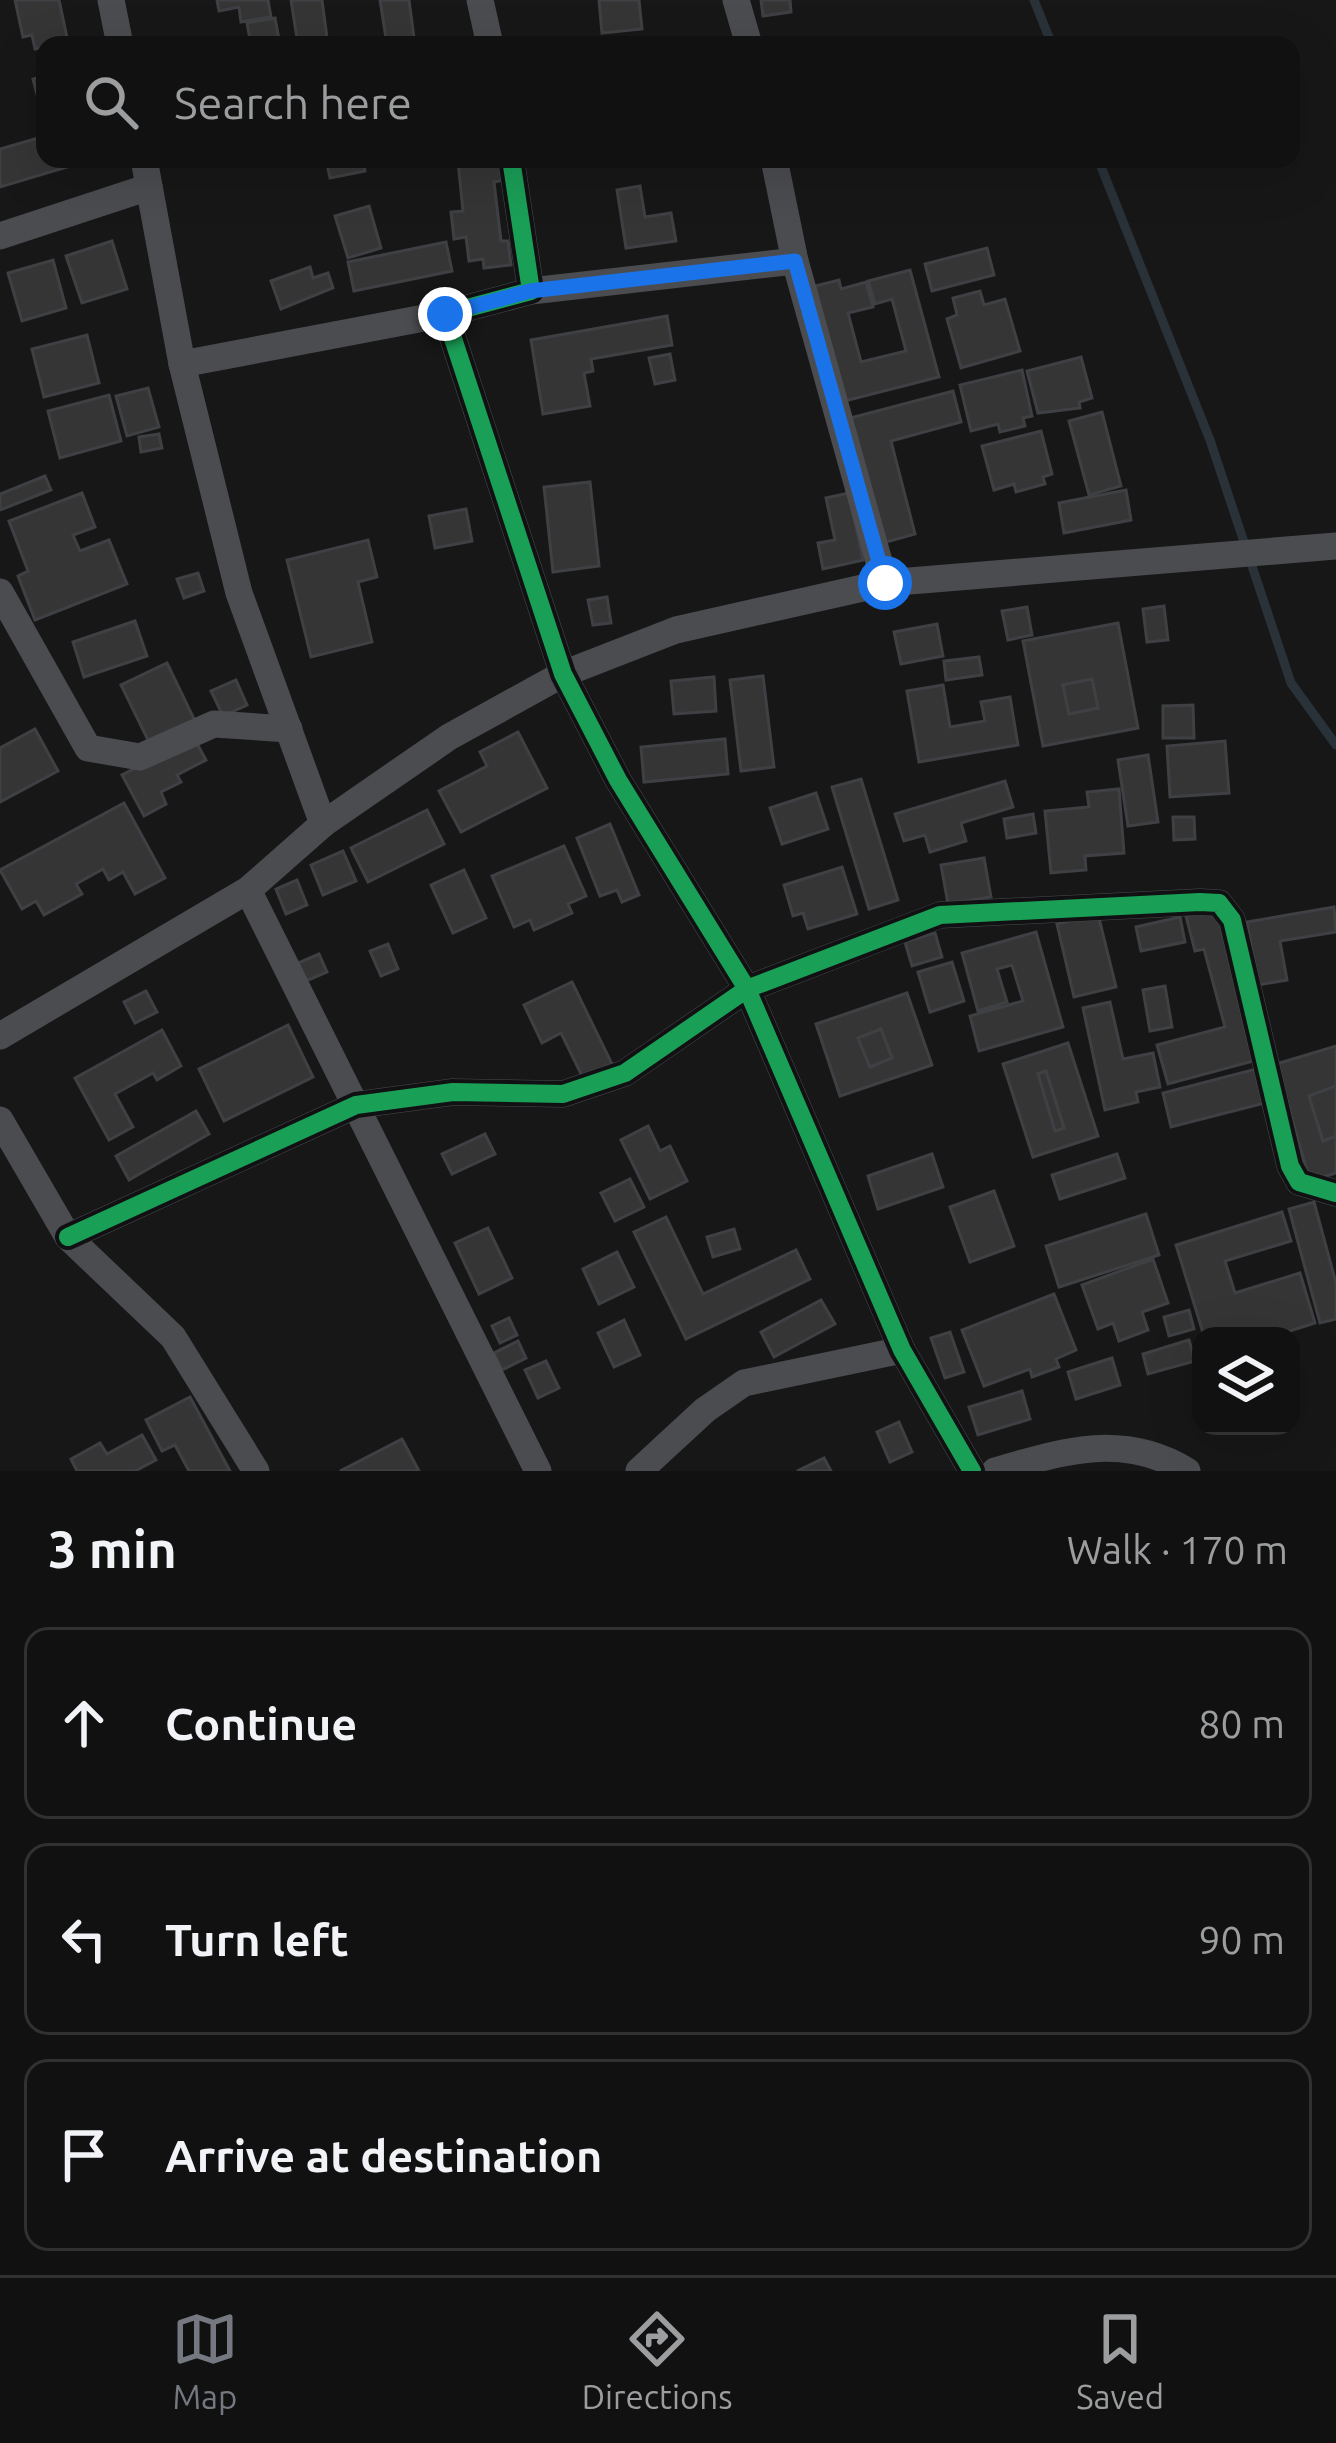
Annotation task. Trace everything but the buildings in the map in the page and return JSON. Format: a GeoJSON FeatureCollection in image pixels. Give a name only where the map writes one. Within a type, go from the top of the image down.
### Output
{"type":"FeatureCollection","features":[{"type":"Feature","properties":{"kind":"street"},"geometry":{"type":"LineString","coordinates":[[111,0],[118,36]]}},
{"type":"Feature","properties":{"kind":"street"},"geometry":{"type":"LineString","coordinates":[[480,0],[488,36]]}},
{"type":"Feature","properties":{"kind":"street"},"geometry":{"type":"LineString","coordinates":[[736,0],[746,36]]}},
{"type":"Feature","properties":{"kind":"street"},"geometry":{"type":"LineString","coordinates":[[512,168],[530,291]]}},
{"type":"Feature","properties":{"kind":"street"},"geometry":{"type":"LineString","coordinates":[[776,168],[795,261],[885,583]]}},
{"type":"Feature","properties":{"kind":"street"},"geometry":{"type":"LineString","coordinates":[[0,236],[147,173],[182,364],[239,593],[323,824]]}},
{"type":"Feature","properties":{"kind":"street"},"geometry":{"type":"LineString","coordinates":[[182,364],[445,314],[530,291],[795,261]]}},
{"type":"Feature","properties":{"kind":"street"},"geometry":{"type":"LineString","coordinates":[[445,314],[562,674],[618,781],[747,989],[902,1350],[972,1471]]}},
{"type":"Feature","properties":{"kind":"street"},"geometry":{"type":"LineString","coordinates":[[0,1036],[248,890],[323,824],[449,736],[562,674],[676,630],[885,583],[1336,546]]}},
{"type":"Feature","properties":{"kind":"street"},"geometry":{"type":"LineString","coordinates":[[0,592],[8,630],[88,748],[140,757],[214,724],[289,730]]}},
{"type":"Feature","properties":{"kind":"street"},"geometry":{"type":"LineString","coordinates":[[248,890],[538,1471]]}},
{"type":"Feature","properties":{"kind":"street"},"geometry":{"type":"LineString","coordinates":[[68,1237],[356,1105],[453,1092],[563,1094],[625,1073],[747,989],[940,915],[1220,903],[1232,920],[1290,1166],[1299,1182],[1336,1193]]}},
{"type":"Feature","properties":{"kind":"street"},"geometry":{"type":"LineString","coordinates":[[0,1120],[68,1237],[173,1336],[256,1471]]}},
{"type":"Feature","properties":{"kind":"street"},"geometry":{"type":"LineString","coordinates":[[639,1471],[705,1410],[744,1384],[902,1350]]}},
{"type":"Feature","properties":{"kind":"street"},"geometry":{"type":"LineString","coordinates":[[995,1471],[1053,1454],[1121,1444],[1187,1471]]}},
{"type":"Feature","properties":{"kind":"waterway"},"geometry":{"type":"LineString","coordinates":[[1034,0],[1048,36]]}},
{"type":"Feature","properties":{"kind":"waterway"},"geometry":{"type":"LineString","coordinates":[[1102,168],[1210,440],[1291,683],[1336,745]]}},
{"type":"Feature","properties":{"kind":"cycle path"},"geometry":{"type":"LineString","coordinates":[[512,168],[531,291],[445,314],[563,674],[618,780],[747,989],[902,1350],[972,1471]]}},
{"type":"Feature","properties":{"kind":"cycle path"},"geometry":{"type":"LineString","coordinates":[[68,1237],[356,1105],[453,1092],[563,1094],[625,1073],[747,989],[940,915],[1200,902],[1219,903],[1232,920],[1290,1166],[1299,1182],[1336,1193]]}},
{"type":"Feature","properties":{"kind":"route"},"geometry":{"type":"LineString","coordinates":[[445,314],[530,291],[795,261],[885,583]]}}]}
